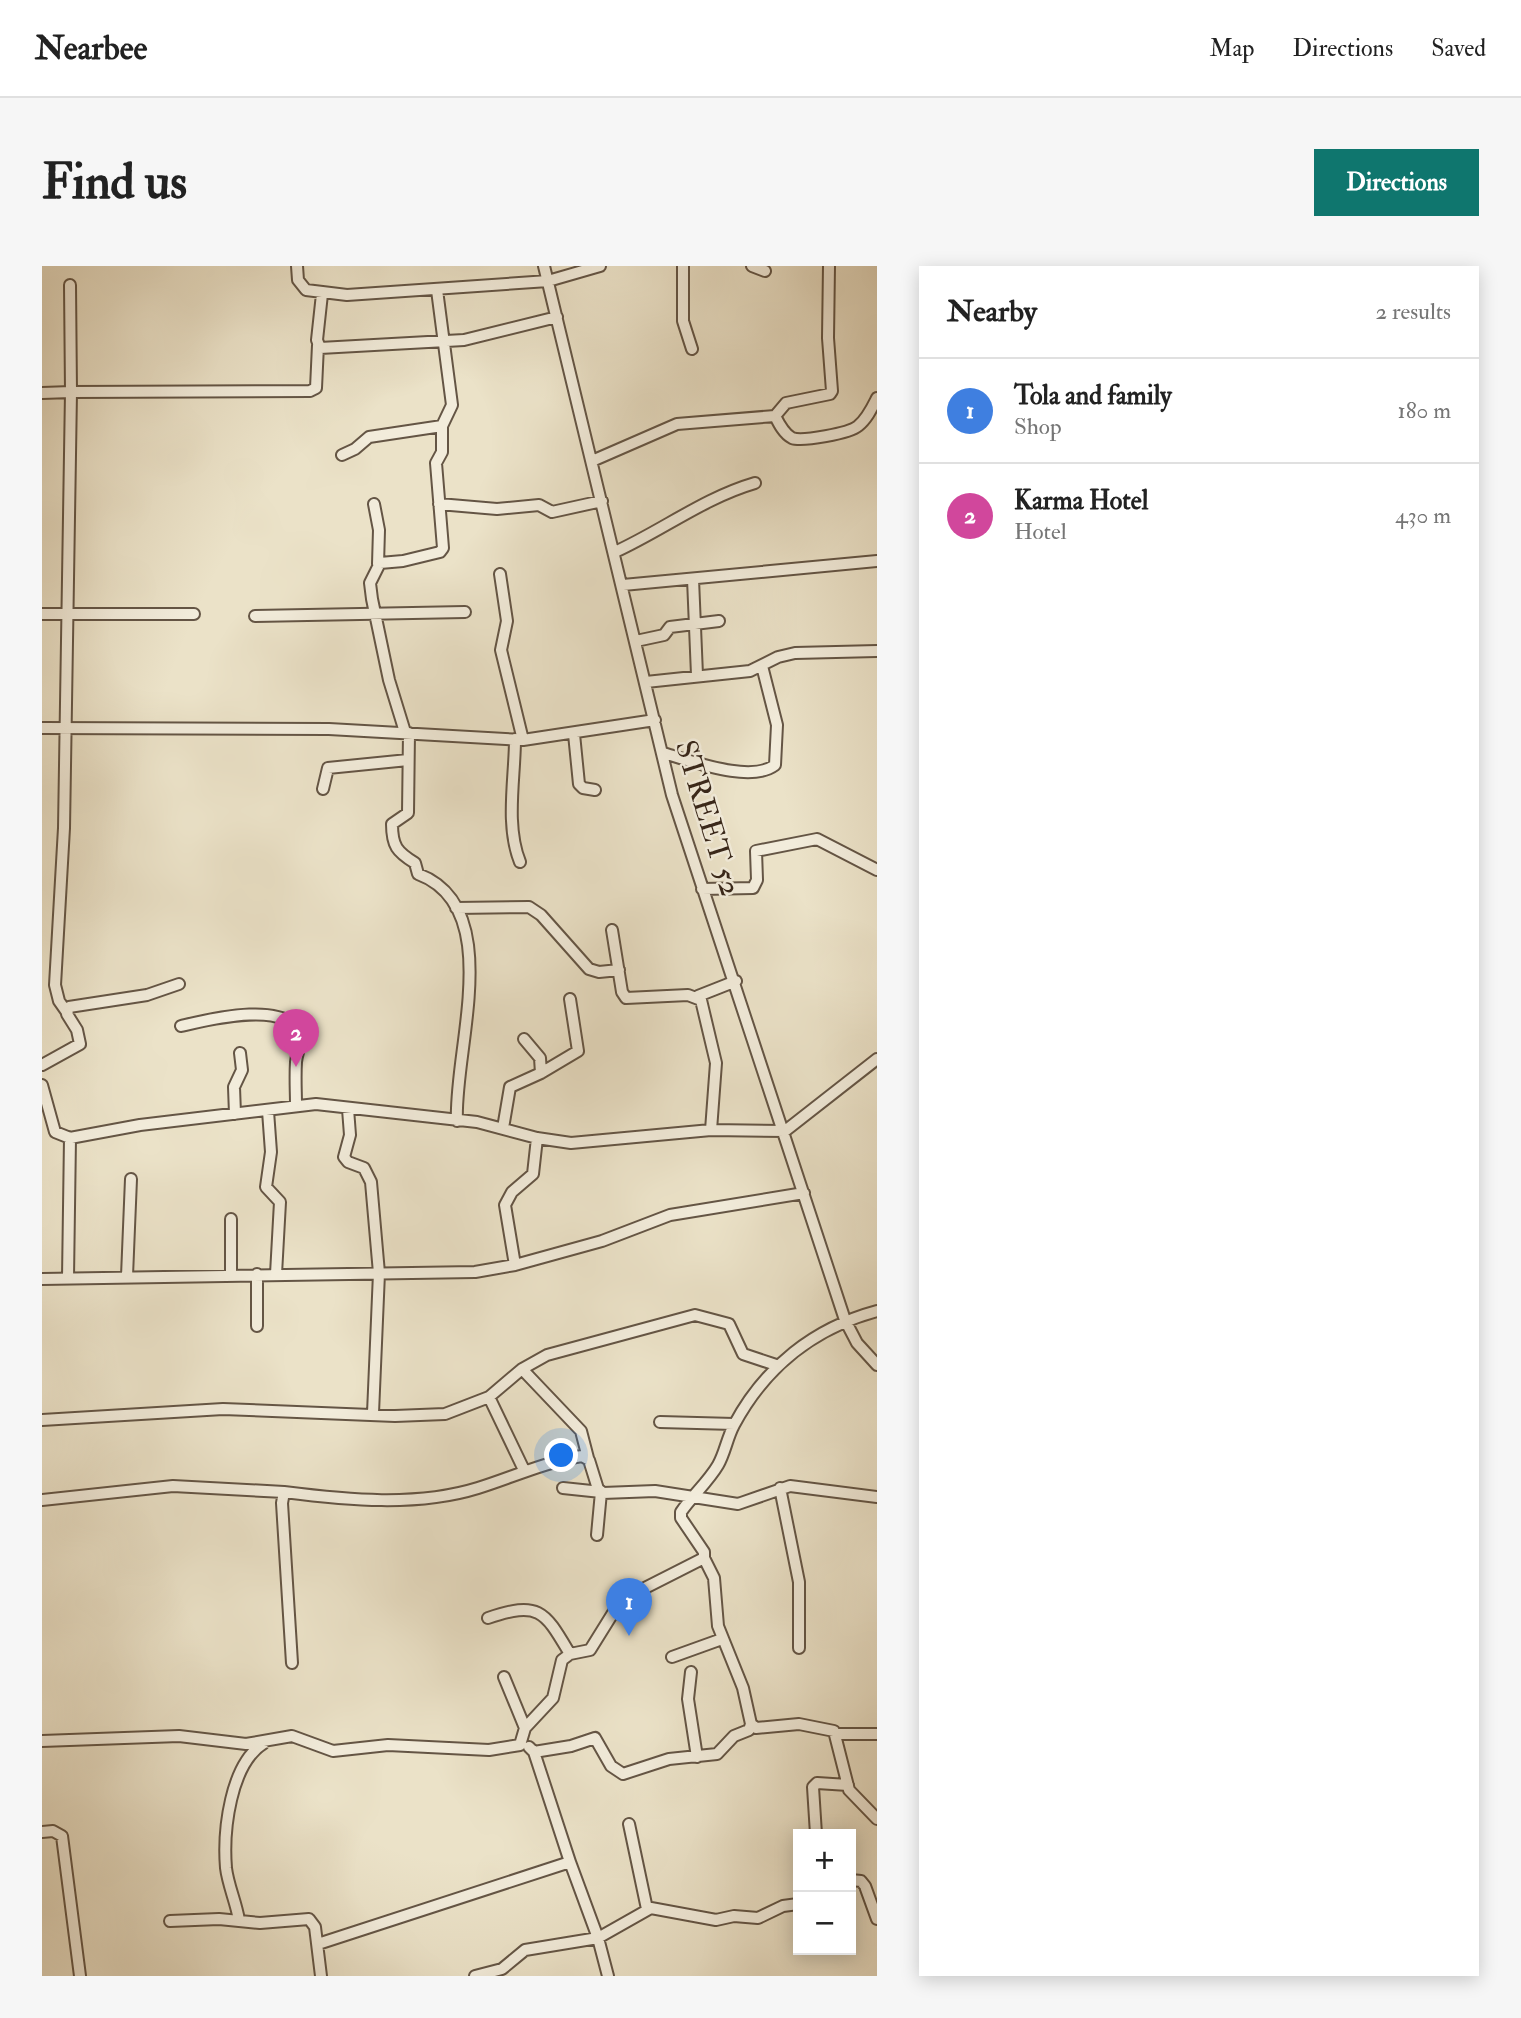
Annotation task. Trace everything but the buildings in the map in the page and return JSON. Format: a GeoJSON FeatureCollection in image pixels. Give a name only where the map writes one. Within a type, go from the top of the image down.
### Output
{"type":"FeatureCollection","features":[{"type":"Feature","properties":{"kind":"street"},"geometry":{"type":"LineString","coordinates":[[297,266],[301,286],[322,294],[438,290],[548,281],[600,266]]}},
{"type":"Feature","properties":{"kind":"street","name":"STREET 52"},"geometry":{"type":"LineString","coordinates":[[544,266],[687,849],[736,981],[845,1320],[858,1343],[877,1365]]}},
{"type":"Feature","properties":{"kind":"street"},"geometry":{"type":"LineString","coordinates":[[683,266],[684,321],[692,349]]}},
{"type":"Feature","properties":{"kind":"street"},"geometry":{"type":"LineString","coordinates":[[752,266],[765,271]]}},
{"type":"Feature","properties":{"kind":"street"},"geometry":{"type":"LineString","coordinates":[[592,461],[677,424],[775,416],[786,403],[830,394],[829,266]]}},
{"type":"Feature","properties":{"kind":"street"},"geometry":{"type":"LineString","coordinates":[[42,1065],[80,1044],[77,1030],[59,1001],[55,985],[64,828],[71,392],[70,285]]}},
{"type":"Feature","properties":{"kind":"street"},"geometry":{"type":"LineString","coordinates":[[378,564],[440,552],[443,543],[436,463],[442,452],[442,426],[452,405],[442,342],[438,290]]}},
{"type":"Feature","properties":{"kind":"street"},"geometry":{"type":"LineString","coordinates":[[42,393],[310,391],[316,388],[322,294]]}},
{"type":"Feature","properties":{"kind":"street"},"geometry":{"type":"LineString","coordinates":[[318,345],[320,348],[464,340],[557,317]]}},
{"type":"Feature","properties":{"kind":"street"},"geometry":{"type":"LineString","coordinates":[[775,416],[789,437],[796,440],[812,438],[855,429],[863,422],[877,398]]}},
{"type":"Feature","properties":{"kind":"street"},"geometry":{"type":"LineString","coordinates":[[342,455],[369,438],[442,426]]}},
{"type":"Feature","properties":{"kind":"street"},"geometry":{"type":"LineString","coordinates":[[615,552],[651,536],[687,512],[755,483]]}},
{"type":"Feature","properties":{"kind":"street"},"geometry":{"type":"LineString","coordinates":[[439,504],[497,509],[539,505],[552,512],[602,501]]}},
{"type":"Feature","properties":{"kind":"street"},"geometry":{"type":"LineString","coordinates":[[374,504],[379,530],[378,564],[370,583],[389,680],[407,733],[408,813],[392,824],[393,844],[398,852],[415,863],[418,874],[434,880],[456,908],[472,973],[455,1092],[457,1121]]}},
{"type":"Feature","properties":{"kind":"street"},"geometry":{"type":"LineString","coordinates":[[623,585],[877,561]]}},
{"type":"Feature","properties":{"kind":"street"},"geometry":{"type":"LineString","coordinates":[[500,574],[507,618],[501,650],[519,740],[512,800],[516,848],[520,862]]}},
{"type":"Feature","properties":{"kind":"street"},"geometry":{"type":"LineString","coordinates":[[693,579],[697,676]]}},
{"type":"Feature","properties":{"kind":"street"},"geometry":{"type":"LineString","coordinates":[[255,615],[465,612]]}},
{"type":"Feature","properties":{"kind":"street"},"geometry":{"type":"LineString","coordinates":[[42,614],[194,614]]}},
{"type":"Feature","properties":{"kind":"street"},"geometry":{"type":"LineString","coordinates":[[636,641],[664,635],[670,627],[719,621]]}},
{"type":"Feature","properties":{"kind":"street"},"geometry":{"type":"LineString","coordinates":[[646,682],[750,671],[778,657],[795,653],[877,651]]}},
{"type":"Feature","properties":{"kind":"street"},"geometry":{"type":"LineString","coordinates":[[663,753],[734,772],[771,768],[777,762],[777,725],[762,666]]}},
{"type":"Feature","properties":{"kind":"street"},"geometry":{"type":"LineString","coordinates":[[42,727],[329,729],[519,740],[574,734],[654,720]]}},
{"type":"Feature","properties":{"kind":"street"},"geometry":{"type":"LineString","coordinates":[[574,734],[579,784],[583,788],[596,790]]}},
{"type":"Feature","properties":{"kind":"street"},"geometry":{"type":"LineString","coordinates":[[323,789],[328,768],[408,760]]}},
{"type":"Feature","properties":{"kind":"street"},"geometry":{"type":"LineString","coordinates":[[702,889],[753,888],[757,880],[756,851],[811,840],[822,841],[877,870]]}},
{"type":"Feature","properties":{"kind":"street"},"geometry":{"type":"LineString","coordinates":[[456,908],[529,906],[541,915],[589,969],[598,972],[619,970]]}},
{"type":"Feature","properties":{"kind":"street"},"geometry":{"type":"LineString","coordinates":[[612,930],[624,996],[631,1000],[659,996],[698,996],[736,981]]}},
{"type":"Feature","properties":{"kind":"street"},"geometry":{"type":"LineString","coordinates":[[66,1011],[69,1007],[119,997],[154,994],[179,984]]}},
{"type":"Feature","properties":{"kind":"street"},"geometry":{"type":"LineString","coordinates":[[698,996],[703,1004],[716,1063],[711,1130]]}},
{"type":"Feature","properties":{"kind":"street"},"geometry":{"type":"LineString","coordinates":[[503,1128],[510,1087],[541,1073],[578,1051],[570,999]]}},
{"type":"Feature","properties":{"kind":"street"},"geometry":{"type":"LineString","coordinates":[[181,1027],[256,1013],[284,1020],[298,1032],[301,1045],[296,1060],[296,1106]]}},
{"type":"Feature","properties":{"kind":"street"},"geometry":{"type":"LineString","coordinates":[[524,1039],[540,1058],[541,1073]]}},
{"type":"Feature","properties":{"kind":"street"},"geometry":{"type":"LineString","coordinates":[[235,1114],[234,1087],[242,1070],[240,1053]]}},
{"type":"Feature","properties":{"kind":"street"},"geometry":{"type":"LineString","coordinates":[[42,1085],[55,1132],[70,1138],[140,1125],[327,1104],[348,1109],[503,1128],[537,1138],[571,1143],[621,1141],[711,1130],[785,1131],[877,1059]]}},
{"type":"Feature","properties":{"kind":"street"},"geometry":{"type":"LineString","coordinates":[[348,1109],[350,1135],[344,1157],[348,1162],[365,1168],[371,1182],[379,1273],[373,1412]]}},
{"type":"Feature","properties":{"kind":"street"},"geometry":{"type":"LineString","coordinates":[[268,1111],[271,1152],[266,1186],[279,1202],[276,1274]]}},
{"type":"Feature","properties":{"kind":"street"},"geometry":{"type":"LineString","coordinates":[[68,1278],[70,1138]]}},
{"type":"Feature","properties":{"kind":"street"},"geometry":{"type":"LineString","coordinates":[[515,1265],[505,1205],[512,1192],[533,1174],[537,1138]]}},
{"type":"Feature","properties":{"kind":"street"},"geometry":{"type":"LineString","coordinates":[[127,1276],[131,1180]]}},
{"type":"Feature","properties":{"kind":"street"},"geometry":{"type":"LineString","coordinates":[[42,1279],[475,1272],[515,1265],[602,1241],[670,1215],[804,1193]]}},
{"type":"Feature","properties":{"kind":"street"},"geometry":{"type":"LineString","coordinates":[[231,1219],[231,1274]]}},
{"type":"Feature","properties":{"kind":"street"},"geometry":{"type":"LineString","coordinates":[[257,1274],[257,1326]]}},
{"type":"Feature","properties":{"kind":"street"},"geometry":{"type":"LineString","coordinates":[[877,1311],[845,1320],[821,1331],[776,1366],[734,1424],[717,1467],[691,1497],[680,1515],[704,1552],[704,1558],[714,1578],[716,1617],[722,1639],[743,1688],[751,1724],[756,1728],[816,1726],[831,1729],[836,1734],[848,1785],[877,1819]]}},
{"type":"Feature","properties":{"kind":"street"},"geometry":{"type":"LineString","coordinates":[[42,1420],[197,1409],[373,1412],[395,1416],[445,1414],[489,1397],[522,1369],[547,1355],[699,1314],[729,1324],[746,1357],[776,1366]]}},
{"type":"Feature","properties":{"kind":"street"},"geometry":{"type":"LineString","coordinates":[[522,1369],[582,1431],[587,1458],[600,1492],[597,1535]]}},
{"type":"Feature","properties":{"kind":"street"},"geometry":{"type":"LineString","coordinates":[[489,1397],[524,1471]]}},
{"type":"Feature","properties":{"kind":"street"},"geometry":{"type":"LineString","coordinates":[[660,1422],[734,1424]]}},
{"type":"Feature","properties":{"kind":"street"},"geometry":{"type":"LineString","coordinates":[[42,1500],[173,1486],[284,1492],[348,1499],[425,1498],[477,1488],[524,1471],[579,1456],[587,1458]]}},
{"type":"Feature","properties":{"kind":"street"},"geometry":{"type":"LineString","coordinates":[[563,1488],[600,1492],[654,1491],[738,1504],[780,1488],[795,1486],[877,1497]]}},
{"type":"Feature","properties":{"kind":"street"},"geometry":{"type":"LineString","coordinates":[[780,1488],[799,1582],[800,1648]]}},
{"type":"Feature","properties":{"kind":"street"},"geometry":{"type":"LineString","coordinates":[[284,1492],[282,1503],[292,1663]]}},
{"type":"Feature","properties":{"kind":"street"},"geometry":{"type":"LineString","coordinates":[[520,1745],[525,1728],[553,1698],[562,1660],[570,1654],[590,1650],[613,1613],[635,1593],[704,1558]]}},
{"type":"Feature","properties":{"kind":"street"},"geometry":{"type":"LineString","coordinates":[[488,1618],[510,1612],[539,1611],[549,1618],[570,1654]]}},
{"type":"Feature","properties":{"kind":"street"},"geometry":{"type":"LineString","coordinates":[[672,1657],[722,1639]]}},
{"type":"Feature","properties":{"kind":"street"},"geometry":{"type":"LineString","coordinates":[[691,1672],[688,1699],[697,1757]]}},
{"type":"Feature","properties":{"kind":"street"},"geometry":{"type":"LineString","coordinates":[[504,1677],[525,1728]]}},
{"type":"Feature","properties":{"kind":"street"},"geometry":{"type":"LineString","coordinates":[[42,1741],[179,1737],[265,1742],[292,1736],[333,1751],[388,1745],[489,1749],[520,1745],[534,1752],[571,1746],[595,1738],[611,1766],[623,1774],[669,1759],[717,1754],[729,1740],[746,1732],[751,1724]]}},
{"type":"Feature","properties":{"kind":"street"},"geometry":{"type":"LineString","coordinates":[[836,1734],[877,1734]]}},
{"type":"Feature","properties":{"kind":"street"},"geometry":{"type":"LineString","coordinates":[[239,1920],[226,1867],[228,1810],[249,1755],[265,1742]]}},
{"type":"Feature","properties":{"kind":"street"},"geometry":{"type":"LineString","coordinates":[[534,1752],[598,1938],[607,1976]]}},
{"type":"Feature","properties":{"kind":"street"},"geometry":{"type":"LineString","coordinates":[[816,1829],[813,1787],[817,1783],[848,1785]]}},
{"type":"Feature","properties":{"kind":"street"},"geometry":{"type":"LineString","coordinates":[[629,1824],[647,1909]]}},
{"type":"Feature","properties":{"kind":"street"},"geometry":{"type":"LineString","coordinates":[[42,1832],[53,1831],[62,1836],[80,1976]]}},
{"type":"Feature","properties":{"kind":"street"},"geometry":{"type":"LineString","coordinates":[[318,1944],[570,1862]]}},
{"type":"Feature","properties":{"kind":"street"},"geometry":{"type":"LineString","coordinates":[[856,1881],[861,1881],[865,1886],[877,1919]]}},
{"type":"Feature","properties":{"kind":"street"},"geometry":{"type":"LineString","coordinates":[[475,1976],[502,1969],[525,1950],[598,1938],[632,1921],[647,1909],[662,1908],[719,1920],[734,1916],[758,1918],[783,1906],[793,1905]]}},
{"type":"Feature","properties":{"kind":"street"},"geometry":{"type":"LineString","coordinates":[[170,1921],[239,1920],[260,1923],[309,1919],[318,1944],[321,1976]]}},
{"type":"Feature","properties":{"kind":"street"},"geometry":{"type":"LineString","coordinates":[[511,1963],[515,1976]]}},
{"type":"Feature","properties":{"kind":"place","name":"Karma Hotel"},"geometry":{"type":"Point","coordinates":[296,1067]}},
{"type":"Feature","properties":{"kind":"place","name":"Tola and family"},"geometry":{"type":"Point","coordinates":[629,1636]}}]}
